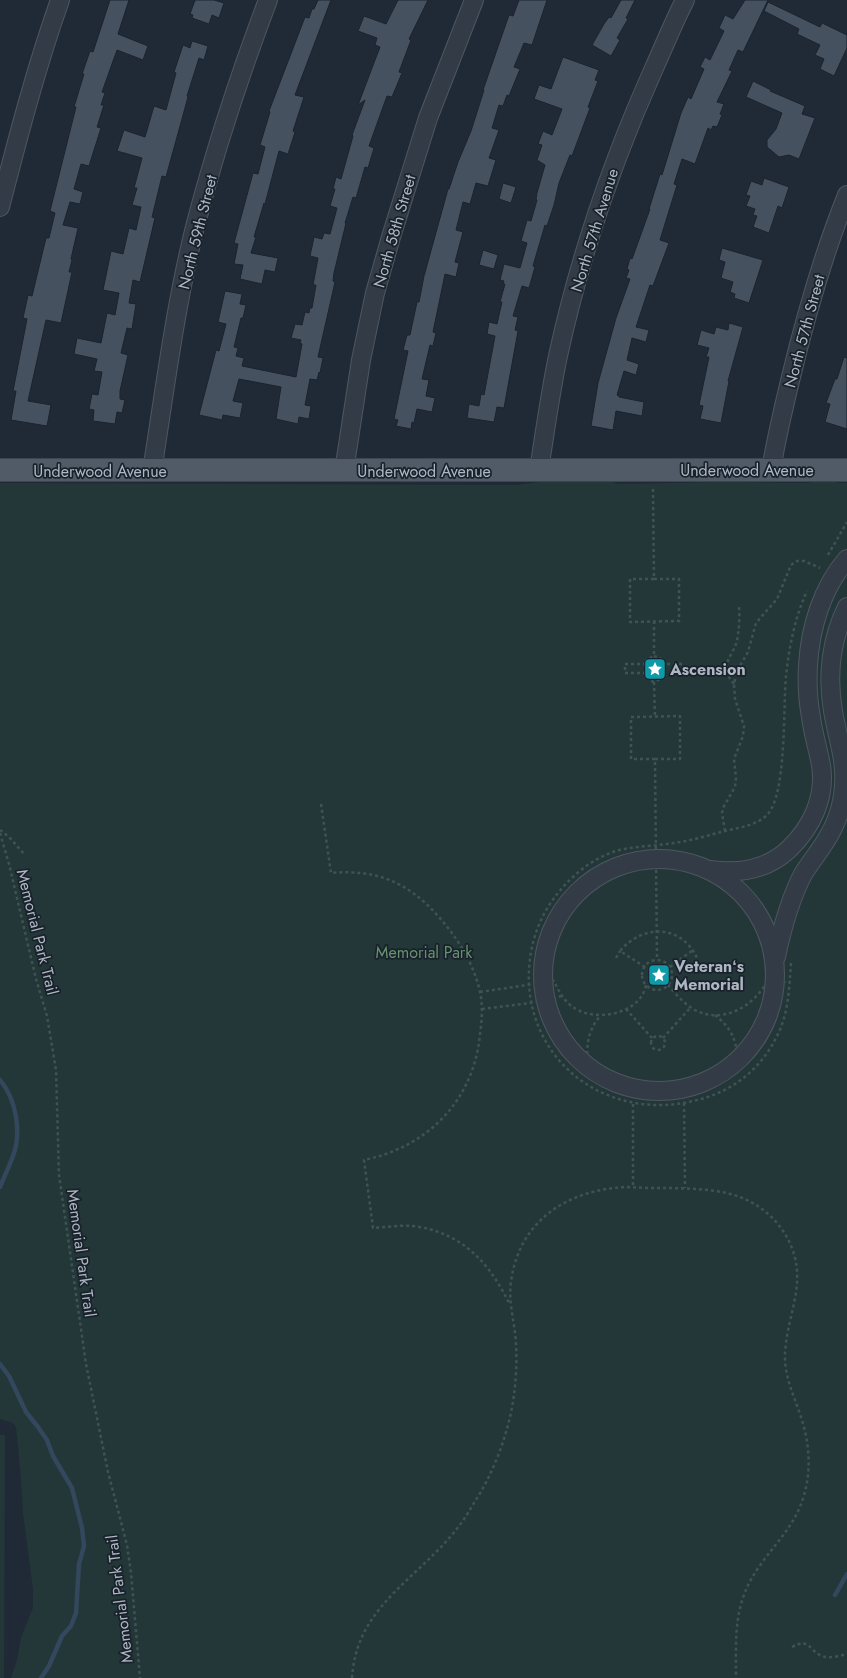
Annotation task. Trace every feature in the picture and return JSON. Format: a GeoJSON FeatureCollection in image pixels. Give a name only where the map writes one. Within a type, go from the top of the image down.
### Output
{"type":"FeatureCollection","features":[{"type":"Feature","properties":{"kind":"main road","name":"Underwood Avenue"},"geometry":{"type":"LineString","coordinates":[[0,470],[847,470]]}},
{"type":"Feature","properties":{"kind":"street"},"geometry":{"type":"LineString","coordinates":[[0,207],[26,107],[60,0]]}},
{"type":"Feature","properties":{"kind":"street","name":"North 59th Street"},"geometry":{"type":"LineString","coordinates":[[152,471],[169,356],[195,228],[228,114],[268,0]]}},
{"type":"Feature","properties":{"kind":"street","name":"North 58th Street"},"geometry":{"type":"LineString","coordinates":[[344,471],[361,360],[375,293],[428,118],[474,0]]}},
{"type":"Feature","properties":{"kind":"street","name":"North 57th Avenue"},"geometry":{"type":"LineString","coordinates":[[539,470],[558,355],[588,246],[611,173],[638,103],[685,0]]}},
{"type":"Feature","properties":{"kind":"street","name":"North 57th Street"},"geometry":{"type":"LineString","coordinates":[[771,470],[775,443],[806,318],[825,257],[847,195]]}},
{"type":"Feature","properties":{"kind":"street"},"geometry":{"type":"LineString","coordinates":[[847,559],[828,587],[812,636],[808,665],[810,717],[820,760],[822,778],[821,790],[814,816],[808,829],[784,854],[755,869],[739,872],[722,872],[705,869],[688,863],[671,860],[656,852],[597,877],[582,888],[568,903],[554,926],[546,946],[543,963],[536,984],[546,1000],[556,1029],[568,1047],[580,1061],[603,1077],[630,1088],[650,1091],[668,1091],[686,1088],[706,1082],[722,1073],[738,1061],[752,1046],[762,1030],[783,982],[785,918],[791,898],[804,873],[832,830],[842,800],[844,767],[833,710],[830,682],[833,650],[837,632],[847,607]]}},
{"type":"Feature","properties":{"kind":"street"},"geometry":{"type":"LineString","coordinates":[[705,869],[730,884],[750,902],[783,962]]}},
{"type":"Feature","properties":{"kind":"path"},"geometry":{"type":"LineString","coordinates":[[653,489],[654,579]]}},
{"type":"Feature","properties":{"kind":"path"},"geometry":{"type":"LineString","coordinates":[[818,572],[847,522]]}},
{"type":"Feature","properties":{"kind":"path"},"geometry":{"type":"LineString","coordinates":[[725,831],[722,813],[724,806],[735,787],[736,778],[734,759],[743,736],[744,726],[735,699],[734,684],[737,671],[748,652],[756,623],[776,599],[791,565],[797,561],[804,561],[820,568]]}},
{"type":"Feature","properties":{"kind":"path"},"geometry":{"type":"LineString","coordinates":[[630,579],[654,579],[679,579],[679,621],[630,622],[630,579]]}},
{"type":"Feature","properties":{"kind":"path"},"geometry":{"type":"LineString","coordinates":[[546,1000],[529,969],[534,936],[550,902],[561,889],[588,865],[617,851],[656,852],[676,843],[725,831],[763,818],[770,812],[774,804],[782,766],[786,675],[790,651],[798,615],[809,587]]}},
{"type":"Feature","properties":{"kind":"path"},"geometry":{"type":"LineString","coordinates":[[734,684],[729,678],[727,659],[736,643],[739,623],[739,607]]}},
{"type":"Feature","properties":{"kind":"path"},"geometry":{"type":"LineString","coordinates":[[654,621],[654,656]]}},
{"type":"Feature","properties":{"kind":"path"},"geometry":{"type":"LineString","coordinates":[[654,656],[660,658],[663,664],[663,673],[662,678],[654,682],[648,678],[646,673],[646,664],[648,659],[654,656]]}},
{"type":"Feature","properties":{"kind":"path"},"geometry":{"type":"LineString","coordinates":[[646,664],[625,664],[625,673],[646,673]]}},
{"type":"Feature","properties":{"kind":"path"},"geometry":{"type":"LineString","coordinates":[[663,664],[683,664],[683,673],[663,673]]}},
{"type":"Feature","properties":{"kind":"path"},"geometry":{"type":"LineString","coordinates":[[654,682],[655,717]]}},
{"type":"Feature","properties":{"kind":"path"},"geometry":{"type":"LineString","coordinates":[[680,716],[680,759],[655,759],[631,759],[631,717],[680,716]]}},
{"type":"Feature","properties":{"kind":"path"},"geometry":{"type":"LineString","coordinates":[[655,759],[657,960]]}},
{"type":"Feature","properties":{"kind":"path"},"geometry":{"type":"LineString","coordinates":[[320,804],[331,873],[348,872],[377,875],[406,888],[418,897],[432,909],[458,940],[473,972],[480,992],[482,1009],[480,1039],[474,1068],[458,1101],[433,1127],[417,1139],[383,1156],[364,1160],[373,1228],[412,1226],[447,1235],[462,1243],[488,1268],[500,1284],[510,1306]]}},
{"type":"Feature","properties":{"kind":"path"},"geometry":{"type":"LineString","coordinates":[[0,830],[9,837],[24,854]]}},
{"type":"Feature","properties":{"kind":"path","name":"Memorial Park Trail"},"geometry":{"type":"LineString","coordinates":[[0,833],[36,979],[47,1016],[56,1070],[60,1175],[63,1203],[86,1364],[108,1472],[127,1545],[132,1580],[140,1678]]}},
{"type":"Feature","properties":{"kind":"path"},"geometry":{"type":"LineString","coordinates":[[616,958],[627,943],[637,936],[657,932],[669,933],[681,937],[694,950],[697,958]]}},
{"type":"Feature","properties":{"kind":"path"},"geometry":{"type":"LineString","coordinates":[[670,967],[694,950]]}},
{"type":"Feature","properties":{"kind":"path"},"geometry":{"type":"LineString","coordinates":[[620,951],[645,967]]}},
{"type":"Feature","properties":{"kind":"path"},"geometry":{"type":"LineString","coordinates":[[482,1009],[546,1000],[600,1016],[626,1009],[640,999],[645,991],[646,985],[642,973],[645,967],[651,962],[657,960],[666,963],[670,967],[672,976],[668,985],[660,990],[655,990],[646,985]]}},
{"type":"Feature","properties":{"kind":"path"},"geometry":{"type":"LineString","coordinates":[[480,992],[554,981],[536,1019],[549,1048],[560,1062],[573,1074],[600,1093],[633,1104],[672,1106],[720,1094],[749,1074],[761,1061],[771,1048],[784,1020],[788,1005],[783,982],[783,962]]}},
{"type":"Feature","properties":{"kind":"path"},"geometry":{"type":"LineString","coordinates":[[668,985],[691,1007],[701,1012],[714,1015],[725,1014],[745,1007],[761,993],[766,982],[783,982]]}},
{"type":"Feature","properties":{"kind":"path"},"geometry":{"type":"LineString","coordinates":[[663,1038],[691,1007]]}},
{"type":"Feature","properties":{"kind":"path"},"geometry":{"type":"LineString","coordinates":[[626,1009],[652,1038],[651,1046],[654,1049],[658,1050],[664,1047],[665,1042],[663,1038]]}},
{"type":"Feature","properties":{"kind":"path"},"geometry":{"type":"LineString","coordinates":[[714,1015],[724,1022],[729,1029],[737,1046],[738,1061]]}},
{"type":"Feature","properties":{"kind":"path"},"geometry":{"type":"LineString","coordinates":[[588,1066],[588,1038],[590,1030],[600,1016]]}},
{"type":"Feature","properties":{"kind":"path"},"geometry":{"type":"LineString","coordinates":[[652,1038],[658,1036],[663,1038]]}},
{"type":"Feature","properties":{"kind":"path"},"geometry":{"type":"LineString","coordinates":[[633,1104],[633,1188]]}},
{"type":"Feature","properties":{"kind":"path"},"geometry":{"type":"LineString","coordinates":[[684,1104],[685,1188]]}},
{"type":"Feature","properties":{"kind":"path"},"geometry":{"type":"LineString","coordinates":[[352,1678],[355,1656],[360,1640],[374,1615],[389,1597],[443,1546],[457,1529],[484,1487],[495,1462],[511,1415],[514,1394],[516,1344],[510,1306],[511,1280],[519,1251],[526,1238],[546,1215],[567,1200],[583,1193],[616,1187],[685,1188],[723,1192],[739,1196],[766,1211],[775,1221],[790,1245],[794,1255],[798,1289],[786,1341],[785,1361],[788,1380],[808,1439],[808,1480],[803,1499],[792,1523],[761,1564],[744,1594],[737,1617],[736,1678]]}},
{"type":"Feature","properties":{"kind":"path"},"geometry":{"type":"LineString","coordinates":[[792,1647],[798,1644],[806,1644],[821,1656],[828,1657],[847,1654]]}},
{"type":"Feature","properties":{"kind":"green space","name":"Memorial Park"},"geometry":{"type":"Polygon","coordinates":[[[827,478],[838,483],[847,483],[847,1678],[11,1678],[17,1660],[21,1638],[33,1608],[33,1589],[23,1513],[16,1427],[13,1423],[0,1419],[0,483],[516,485],[568,479],[596,479],[617,484],[724,482],[808,483],[827,478]]]}},
{"type":"Feature","properties":{"kind":"green space"},"geometry":{"type":"Polygon","coordinates":[[[0,1435],[5,1435],[4,1678],[0,1678],[0,1435]]]}},
{"type":"Feature","properties":{"kind":"building"},"geometry":{"type":"Polygon","coordinates":[[[110,0],[129,0],[118,34],[148,46],[143,60],[117,50],[102,92],[105,93],[101,105],[104,105],[97,127],[101,128],[89,166],[81,164],[74,189],[83,192],[80,204],[70,202],[63,225],[78,228],[69,272],[72,272],[61,323],[46,320],[28,401],[51,405],[47,426],[11,420],[16,391],[13,391],[27,319],[23,318],[28,295],[32,296],[46,238],[49,238],[55,213],[50,211],[76,107],[74,107],[84,74],[82,74],[90,51],[93,52],[110,0]]]}},
{"type":"Feature","properties":{"kind":"building"},"geometry":{"type":"Polygon","coordinates":[[[195,0],[214,0],[224,3],[219,18],[212,15],[209,24],[192,18],[193,15],[190,14],[195,0]]]}},
{"type":"Feature","properties":{"kind":"building"},"geometry":{"type":"Polygon","coordinates":[[[318,0],[331,0],[295,95],[304,97],[293,131],[295,132],[288,154],[279,151],[265,204],[264,203],[254,237],[256,237],[251,253],[278,258],[275,272],[265,270],[262,284],[240,279],[243,265],[234,264],[238,244],[234,243],[253,173],[258,174],[265,147],[260,145],[270,112],[269,111],[305,17],[309,18],[312,9],[314,9],[318,0]]]}},
{"type":"Feature","properties":{"kind":"building"},"geometry":{"type":"Polygon","coordinates":[[[398,0],[428,0],[409,39],[411,40],[399,72],[402,73],[392,97],[387,96],[369,146],[374,148],[368,168],[365,167],[356,198],[353,197],[345,223],[334,273],[333,281],[335,282],[318,357],[323,358],[320,373],[319,372],[317,380],[310,379],[305,405],[311,406],[309,419],[299,417],[298,424],[276,419],[281,387],[239,379],[233,401],[243,403],[240,418],[223,415],[222,420],[199,415],[216,350],[219,351],[226,324],[218,322],[225,291],[242,294],[240,304],[246,305],[243,318],[241,318],[234,347],[238,348],[236,356],[244,358],[242,366],[296,377],[302,344],[300,343],[301,340],[291,338],[295,324],[302,325],[305,312],[309,313],[310,308],[312,308],[316,285],[313,285],[318,258],[310,256],[314,237],[322,239],[324,233],[330,234],[337,208],[330,206],[335,189],[333,189],[336,177],[341,179],[353,136],[352,135],[365,100],[358,105],[380,47],[375,45],[377,38],[358,31],[364,16],[386,24],[398,0]]]}},
{"type":"Feature","properties":{"kind":"building"},"geometry":{"type":"Polygon","coordinates":[[[519,0],[547,0],[532,45],[524,43],[514,67],[520,69],[509,96],[507,95],[503,106],[499,105],[492,128],[499,130],[489,158],[496,160],[488,186],[476,183],[470,204],[463,202],[456,230],[463,232],[455,262],[459,263],[456,277],[445,274],[433,332],[436,333],[433,346],[430,345],[422,379],[429,380],[426,396],[435,398],[432,412],[417,409],[411,429],[396,426],[398,420],[394,419],[408,351],[403,350],[407,335],[410,335],[417,302],[419,302],[424,276],[448,189],[471,131],[483,90],[509,15],[513,16],[519,0]]]}},
{"type":"Feature","properties":{"kind":"building"},"geometry":{"type":"Polygon","coordinates":[[[621,0],[635,0],[626,18],[628,19],[617,38],[620,40],[611,56],[592,45],[604,24],[609,17],[611,18],[621,0]]]}},
{"type":"Feature","properties":{"kind":"building"},"geometry":{"type":"Polygon","coordinates":[[[745,0],[768,0],[743,52],[738,50],[729,70],[732,71],[717,102],[724,104],[720,114],[722,115],[717,127],[713,126],[711,130],[708,128],[695,164],[682,159],[674,184],[677,185],[660,240],[669,243],[653,286],[650,285],[636,327],[649,330],[646,342],[632,338],[627,360],[639,364],[636,375],[624,371],[617,395],[619,397],[644,402],[642,416],[616,411],[613,430],[591,426],[598,383],[616,318],[630,279],[626,278],[629,270],[627,269],[630,258],[632,259],[650,209],[660,174],[662,175],[681,113],[688,97],[691,99],[704,69],[700,67],[705,57],[710,60],[724,31],[719,28],[725,15],[733,19],[745,0]]]}},
{"type":"Feature","properties":{"kind":"building"},"geometry":{"type":"Polygon","coordinates":[[[768,2],[820,27],[822,23],[847,35],[847,48],[834,76],[820,69],[824,59],[815,55],[820,45],[797,34],[799,29],[764,11],[768,2]]]}},
{"type":"Feature","properties":{"kind":"building"},"geometry":{"type":"Polygon","coordinates":[[[192,41],[208,46],[204,60],[199,58],[187,96],[188,97],[166,177],[162,176],[152,217],[155,218],[140,282],[133,280],[129,303],[136,304],[132,329],[127,328],[121,353],[128,355],[120,391],[120,399],[125,400],[122,413],[117,412],[115,424],[93,421],[94,410],[89,409],[92,394],[98,395],[102,372],[94,371],[97,359],[74,354],[77,338],[101,343],[107,313],[115,315],[119,293],[103,290],[111,251],[123,254],[129,228],[136,230],[141,207],[132,205],[137,188],[134,188],[142,158],[117,151],[124,130],[145,137],[154,106],[166,110],[176,73],[174,72],[183,45],[190,48],[192,41]]]}},
{"type":"Feature","properties":{"kind":"building"},"geometry":{"type":"Polygon","coordinates":[[[563,57],[599,70],[595,80],[598,81],[588,107],[590,108],[572,156],[570,155],[559,183],[547,226],[545,225],[533,266],[535,267],[529,288],[522,286],[513,316],[518,317],[515,330],[518,331],[504,408],[497,407],[494,422],[467,418],[469,404],[479,406],[481,394],[484,395],[495,336],[487,334],[489,322],[497,324],[502,302],[500,302],[505,284],[503,284],[504,281],[500,280],[504,264],[520,268],[527,243],[521,241],[527,220],[531,221],[545,165],[537,160],[542,145],[538,144],[543,131],[552,135],[562,109],[534,99],[539,85],[551,89],[563,57]]]}},
{"type":"Feature","properties":{"kind":"building"},"geometry":{"type":"Polygon","coordinates":[[[753,81],[771,90],[770,91],[805,106],[802,114],[815,118],[799,159],[789,155],[779,157],[767,147],[767,140],[776,129],[782,113],[746,97],[753,81]]]}},
{"type":"Feature","properties":{"kind":"building"},"geometry":{"type":"Polygon","coordinates":[[[764,178],[789,187],[782,208],[778,206],[769,233],[753,227],[757,216],[753,215],[755,209],[746,206],[750,196],[746,195],[751,181],[762,185],[764,178]]]}},
{"type":"Feature","properties":{"kind":"building"},"geometry":{"type":"Polygon","coordinates":[[[503,183],[516,187],[511,203],[499,199],[503,183]]]}},
{"type":"Feature","properties":{"kind":"building"},"geometry":{"type":"Polygon","coordinates":[[[722,248],[763,260],[749,303],[734,298],[735,294],[730,292],[733,282],[721,278],[725,262],[719,260],[722,248]]]}},
{"type":"Feature","properties":{"kind":"building"},"geometry":{"type":"Polygon","coordinates":[[[483,250],[498,255],[494,269],[479,265],[483,250]]]}},
{"type":"Feature","properties":{"kind":"building"},"geometry":{"type":"Polygon","coordinates":[[[729,323],[743,327],[728,381],[721,423],[700,419],[703,406],[699,405],[709,357],[706,357],[709,348],[697,345],[701,330],[714,334],[716,327],[728,330],[729,323]]]}},
{"type":"Feature","properties":{"kind":"building"},"geometry":{"type":"Polygon","coordinates":[[[844,357],[847,358],[847,429],[825,422],[830,404],[826,403],[835,379],[837,379],[844,357]]]}},
{"type":"Feature","properties":{"kind":"waterway"},"geometry":{"type":"LineString","coordinates":[[0,1080],[6,1088],[14,1106],[17,1126],[16,1147],[0,1187]]}},
{"type":"Feature","properties":{"kind":"waterway"},"geometry":{"type":"LineString","coordinates":[[0,1364],[9,1376],[26,1412],[47,1440],[53,1456],[72,1488],[82,1528],[84,1546],[79,1564],[76,1613],[71,1626],[62,1636],[49,1666],[41,1678]]}},
{"type":"Feature","properties":{"kind":"waterway"},"geometry":{"type":"LineString","coordinates":[[835,1595],[847,1574]]}},
{"type":"Feature","properties":{"kind":"place","name":"Ascension"},"geometry":{"type":"Point","coordinates":[655,669]}},
{"type":"Feature","properties":{"kind":"place","name":"Veteranʻs Memorial"},"geometry":{"type":"Point","coordinates":[659,975]}}]}
